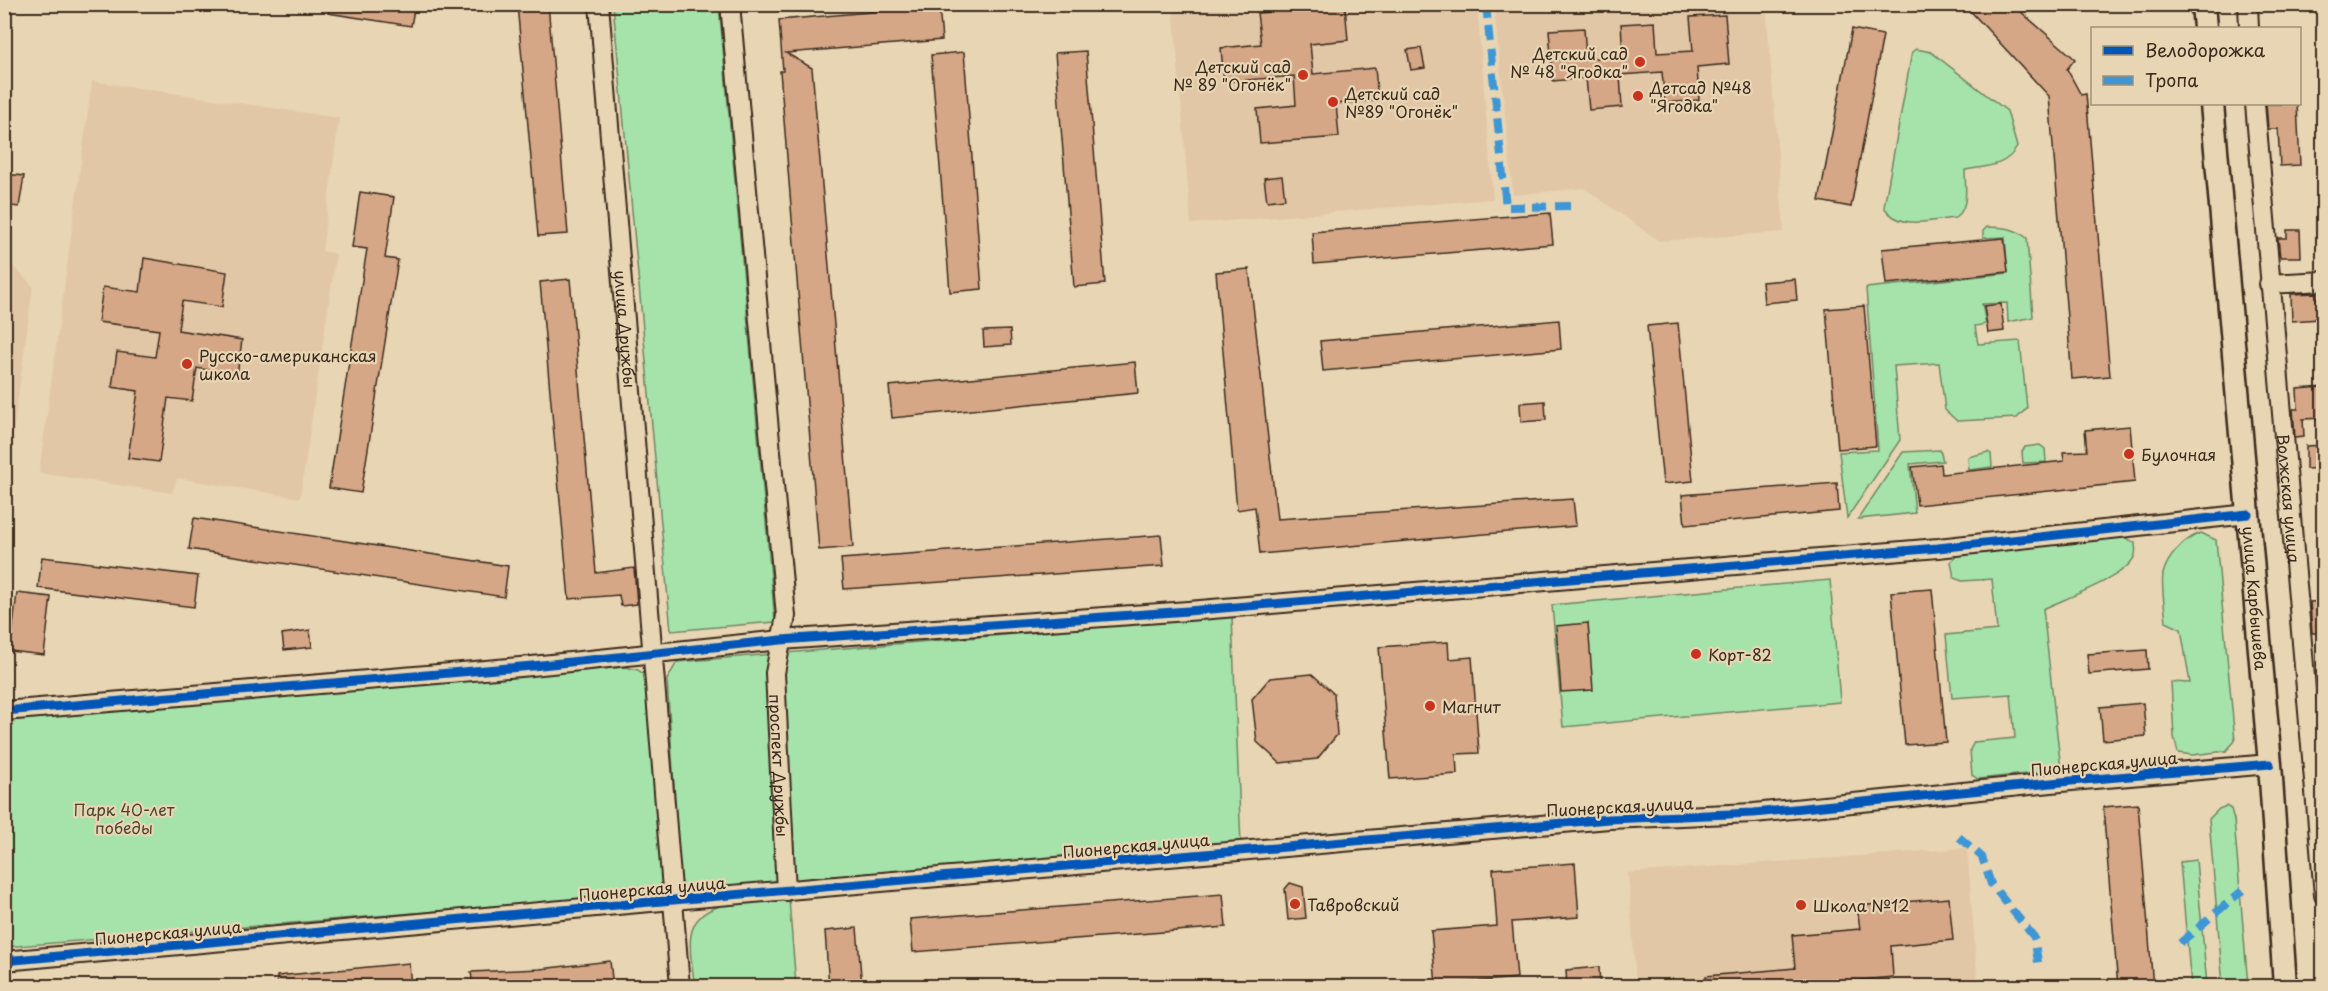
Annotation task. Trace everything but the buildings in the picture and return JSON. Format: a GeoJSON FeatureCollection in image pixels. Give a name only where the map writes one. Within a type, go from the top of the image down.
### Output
{"type":"FeatureCollection","features":[{"type":"Feature","properties":{"kind":"street","name":"улица Дружбы"},"geometry":{"type":"LineString","coordinates":[[599,4],[653,653]]}},
{"type":"Feature","properties":{"kind":"street"},"geometry":{"type":"LineString","coordinates":[[730,4],[783,575],[786,616],[781,640]]}},
{"type":"Feature","properties":{"kind":"street"},"geometry":{"type":"LineString","coordinates":[[2203,4],[2205,27]]}},
{"type":"Feature","properties":{"kind":"street"},"geometry":{"type":"LineString","coordinates":[[2248,4],[2249,27]]}},
{"type":"Feature","properties":{"kind":"street","name":"улица Карбышева"},"geometry":{"type":"LineString","coordinates":[[2212,105],[2270,764],[2285,987]]}},
{"type":"Feature","properties":{"kind":"street","name":"Волжская улица"},"geometry":{"type":"LineString","coordinates":[[2255,105],[2324,895]]}},
{"type":"Feature","properties":{"kind":"street"},"geometry":{"type":"LineString","coordinates":[[2269,284],[2324,281]]}},
{"type":"Feature","properties":{"kind":"street"},"geometry":{"type":"LineString","coordinates":[[4,711],[532,666],[781,640],[1210,610],[1915,550],[2248,514]]}},
{"type":"Feature","properties":{"kind":"street","name":"проспект Дружбы"},"geometry":{"type":"LineString","coordinates":[[781,640],[775,673],[786,891]]}},
{"type":"Feature","properties":{"kind":"street"},"geometry":{"type":"LineString","coordinates":[[653,653],[680,987]]}},
{"type":"Feature","properties":{"kind":"street","name":"Пионерская улица"},"geometry":{"type":"LineString","coordinates":[[4,961],[1608,819],[1754,813],[2071,781],[2270,764]]}},
{"type":"Feature","properties":{"kind":"shaded area","name":"Детский сад №89 \"Огонёк\""},"geometry":{"type":"Polygon","coordinates":[[[1173,5],[1477,5],[1493,199],[1191,224],[1173,5]]]}},
{"type":"Feature","properties":{"kind":"shaded area","name":"Детсад №48 \"Ягодка\""},"geometry":{"type":"Polygon","coordinates":[[[1494,5],[1766,5],[1784,232],[1659,241],[1584,188],[1513,195],[1494,5]]]}},
{"type":"Feature","properties":{"kind":"shaded area","name":"Русско-американская школа"},"geometry":{"type":"Polygon","coordinates":[[[92,81],[339,118],[322,251],[336,254],[300,498],[177,478],[172,493],[39,473],[92,81]]]}},
{"type":"Feature","properties":{"kind":"shaded area"},"geometry":{"type":"Polygon","coordinates":[[[5,258],[33,286],[5,494],[5,258]]]}},
{"type":"Feature","properties":{"kind":"shaded area","name":"Школа №12"},"geometry":{"type":"Polygon","coordinates":[[[1967,848],[1978,986],[1636,986],[1628,873],[1967,848]]]}},
{"type":"Feature","properties":{"kind":"green space"},"geometry":{"type":"Polygon","coordinates":[[[613,5],[719,5],[775,622],[671,631],[613,5]]]}},
{"type":"Feature","properties":{"kind":"green space"},"geometry":{"type":"Polygon","coordinates":[[[1916,49],[1931,52],[2007,111],[2017,147],[2001,162],[1965,170],[1965,203],[1960,214],[1955,218],[1906,222],[1890,214],[1884,207],[1912,52],[1916,49]]]}},
{"type":"Feature","properties":{"kind":"green space"},"geometry":{"type":"Polygon","coordinates":[[[1987,227],[2009,229],[2027,238],[2033,317],[2008,322],[2007,303],[1982,304],[1986,324],[1975,326],[1978,344],[2020,341],[2027,408],[2017,418],[1957,421],[1945,410],[1939,363],[1894,366],[1900,440],[1847,518],[1839,452],[1878,450],[1866,288],[2008,273],[2005,237],[1983,238],[1983,231],[1987,227]]]}},
{"type":"Feature","properties":{"kind":"green space"},"geometry":{"type":"Polygon","coordinates":[[[2040,445],[2045,449],[2046,462],[2023,463],[2022,452],[2025,447],[2040,445]]]}},
{"type":"Feature","properties":{"kind":"green space"},"geometry":{"type":"Polygon","coordinates":[[[1940,450],[1943,461],[1910,464],[1915,513],[1858,519],[1903,452],[1940,450]]]}},
{"type":"Feature","properties":{"kind":"green space"},"geometry":{"type":"Polygon","coordinates":[[[1988,452],[1991,454],[1992,467],[1969,470],[1968,457],[1988,452]]]}},
{"type":"Feature","properties":{"kind":"green space"},"geometry":{"type":"Polygon","coordinates":[[[2201,533],[2216,540],[2235,741],[2226,751],[2192,755],[2178,753],[2174,737],[2171,682],[2190,683],[2181,629],[2166,622],[2163,574],[2168,561],[2183,544],[2201,533]]]}},
{"type":"Feature","properties":{"kind":"green space"},"geometry":{"type":"Polygon","coordinates":[[[2124,537],[2135,543],[2136,552],[2129,565],[2107,580],[2043,609],[2061,770],[1978,779],[1972,775],[1970,750],[1974,742],[2015,738],[2011,694],[1952,698],[1946,635],[1997,630],[1992,579],[1962,581],[1954,578],[1951,561],[1964,550],[2124,537]]]}},
{"type":"Feature","properties":{"kind":"green space","name":"Корт-82"},"geometry":{"type":"Polygon","coordinates":[[[1830,580],[1840,702],[1563,727],[1552,605],[1830,580]]]}},
{"type":"Feature","properties":{"kind":"green space"},"geometry":{"type":"Polygon","coordinates":[[[1232,616],[1241,846],[692,891],[684,887],[680,878],[667,680],[677,662],[1232,616]]]}},
{"type":"Feature","properties":{"kind":"green space","name":"Парк 40-лет победы"},"geometry":{"type":"Polygon","coordinates":[[[625,667],[638,670],[646,676],[666,892],[5,947],[4,721],[625,667]]]}},
{"type":"Feature","properties":{"kind":"green space"},"geometry":{"type":"Polygon","coordinates":[[[2226,806],[2231,809],[2234,820],[2248,986],[2223,986],[2209,819],[2219,809],[2226,806]]]}},
{"type":"Feature","properties":{"kind":"green space"},"geometry":{"type":"Polygon","coordinates":[[[2196,860],[2207,986],[2191,986],[2180,862],[2196,860]]]}},
{"type":"Feature","properties":{"kind":"green space"},"geometry":{"type":"Polygon","coordinates":[[[789,900],[796,986],[695,986],[690,941],[696,922],[705,913],[731,903],[789,900]]]}},
{"type":"Feature","properties":{"kind":"marked path"},"geometry":{"type":"LineString","coordinates":[[1486,4],[1506,207],[1577,206]]}},
{"type":"Feature","properties":{"kind":"marked path"},"geometry":{"type":"LineString","coordinates":[[1959,837],[1982,857],[1991,884],[2034,937],[2039,968]]}},
{"type":"Feature","properties":{"kind":"marked path"},"geometry":{"type":"LineString","coordinates":[[2180,943],[2243,890]]}},
{"type":"Feature","properties":{"kind":"cycle path"},"geometry":{"type":"LineString","coordinates":[[4,711],[532,666],[781,640],[1188,611],[1938,548],[2248,514]]}},
{"type":"Feature","properties":{"kind":"cycle path"},"geometry":{"type":"LineString","coordinates":[[4,961],[639,903],[1609,819],[1754,813],[2071,781],[2270,764]]}},
{"type":"Feature","properties":{"kind":"place","name":"Детский сад № 48 \"Ягодка\""},"geometry":{"type":"Point","coordinates":[1640,62]}},
{"type":"Feature","properties":{"kind":"place","name":"Детский сад № 89 \"Огонёк\""},"geometry":{"type":"Point","coordinates":[1303,75]}},
{"type":"Feature","properties":{"kind":"place","name":"Детсад №48 \"Ягодка\""},"geometry":{"type":"Point","coordinates":[1638,96]}},
{"type":"Feature","properties":{"kind":"place","name":"Детский сад №89 \"Огонёк\""},"geometry":{"type":"Point","coordinates":[1333,102]}},
{"type":"Feature","properties":{"kind":"place","name":"Русско-американская школа"},"geometry":{"type":"Point","coordinates":[187,364]}},
{"type":"Feature","properties":{"kind":"place","name":"Булочная"},"geometry":{"type":"Point","coordinates":[2129,454]}},
{"type":"Feature","properties":{"kind":"place","name":"Корт-82"},"geometry":{"type":"Point","coordinates":[1696,654]}},
{"type":"Feature","properties":{"kind":"place","name":"Магнит"},"geometry":{"type":"Point","coordinates":[1430,706]}},
{"type":"Feature","properties":{"kind":"place","name":"Тавровский"},"geometry":{"type":"Point","coordinates":[1295,904]}},
{"type":"Feature","properties":{"kind":"place","name":"Школа №12"},"geometry":{"type":"Point","coordinates":[1801,905]}}]}
